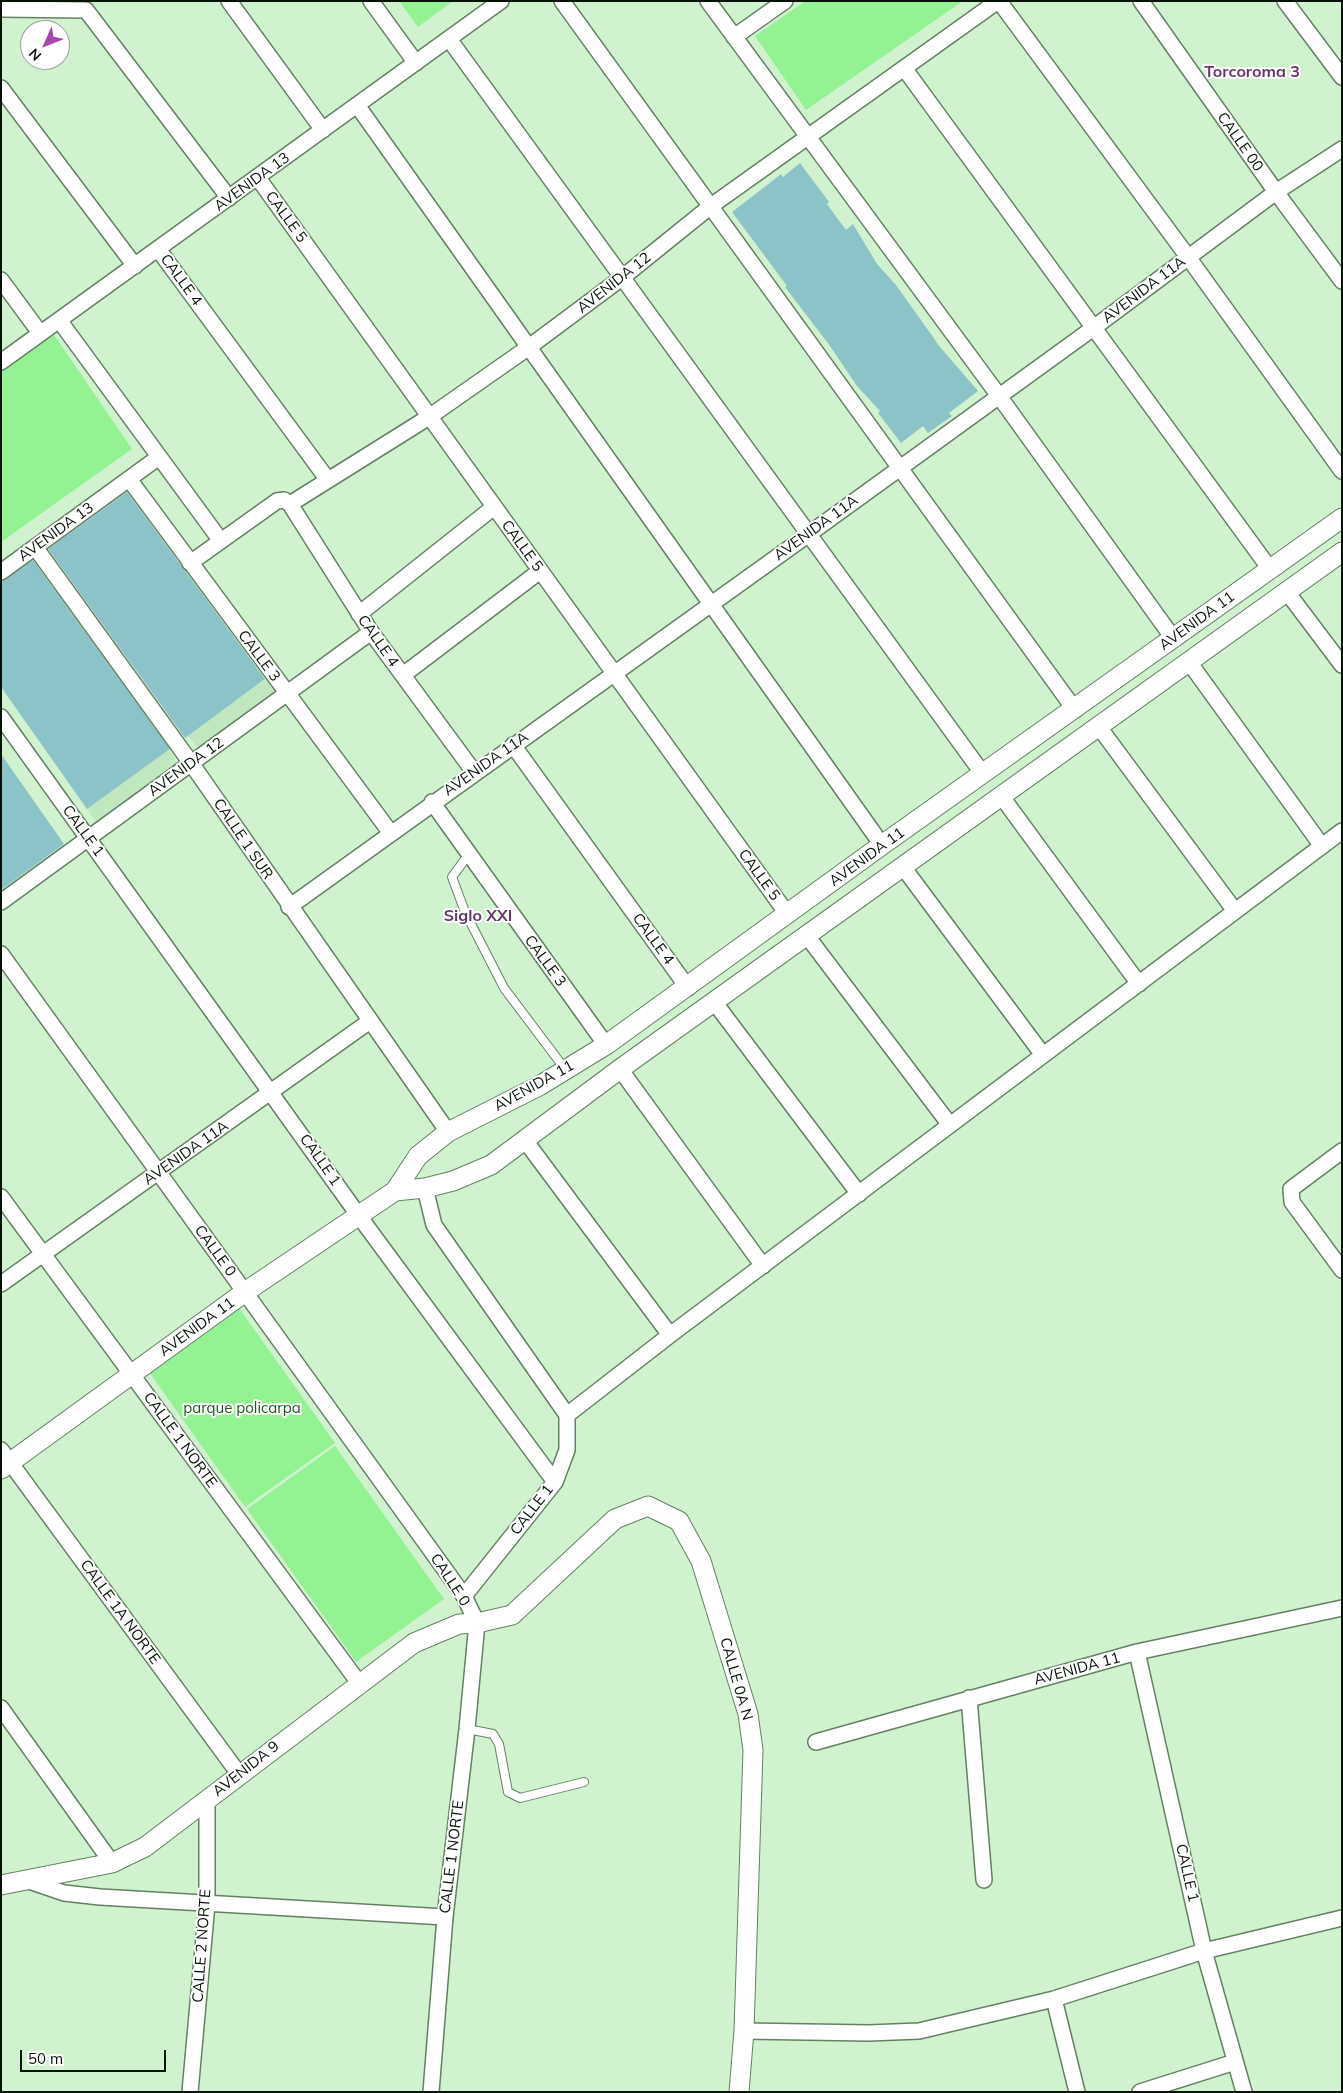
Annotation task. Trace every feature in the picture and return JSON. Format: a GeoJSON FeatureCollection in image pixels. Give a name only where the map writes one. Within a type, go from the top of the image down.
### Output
{"type":"FeatureCollection","features":[{"type":"Feature","properties":{"kind":"street"},"geometry":{"type":"LineString","coordinates":[[229,1],[323,130]]}},
{"type":"Feature","properties":{"kind":"street"},"geometry":{"type":"LineString","coordinates":[[371,1],[416,63]]}},
{"type":"Feature","properties":{"kind":"street","name":"AVENIDA 13"},"geometry":{"type":"LineString","coordinates":[[1,362],[501,1]]}},
{"type":"Feature","properties":{"kind":"street"},"geometry":{"type":"LineString","coordinates":[[562,1],[1075,710]]}},
{"type":"Feature","properties":{"kind":"street"},"geometry":{"type":"LineString","coordinates":[[708,1],[999,396],[1173,638]]}},
{"type":"Feature","properties":{"kind":"street"},"geometry":{"type":"LineString","coordinates":[[734,37],[785,1]]}},
{"type":"Feature","properties":{"kind":"street"},"geometry":{"type":"LineString","coordinates":[[998,1],[1188,257],[1342,471]]}},
{"type":"Feature","properties":{"kind":"street","name":"AVENIDA 12"},"geometry":{"type":"LineString","coordinates":[[190,563],[277,501],[284,500],[290,504],[429,417],[529,348],[623,277],[711,206],[998,1]]}},
{"type":"Feature","properties":{"kind":"street","name":"CALLE 00"},"geometry":{"type":"LineString","coordinates":[[1141,1],[1276,192],[1342,281]]}},
{"type":"Feature","properties":{"kind":"street"},"geometry":{"type":"LineString","coordinates":[[1285,1],[1342,77]]}},
{"type":"Feature","properties":{"kind":"street"},"geometry":{"type":"LineString","coordinates":[[1,9],[86,10],[229,198]]}},
{"type":"Feature","properties":{"kind":"street"},"geometry":{"type":"LineString","coordinates":[[449,39],[984,774]]}},
{"type":"Feature","properties":{"kind":"street"},"geometry":{"type":"LineString","coordinates":[[904,68],[1092,328],[1270,569]]}},
{"type":"Feature","properties":{"kind":"street","name":"CALLE 4"},"geometry":{"type":"LineString","coordinates":[[1,88],[135,266]]}},
{"type":"Feature","properties":{"kind":"street"},"geometry":{"type":"LineString","coordinates":[[357,106],[882,845]]}},
{"type":"Feature","properties":{"kind":"street","name":"AVENIDA 11A"},"geometry":{"type":"LineString","coordinates":[[289,907],[390,832],[809,534],[899,466],[999,396],[1276,192],[1342,149]]}},
{"type":"Feature","properties":{"kind":"street","name":"CALLE 5"},"geometry":{"type":"LineString","coordinates":[[258,178],[788,915]]}},
{"type":"Feature","properties":{"kind":"street","name":"CALLE 4"},"geometry":{"type":"LineString","coordinates":[[158,249],[328,480]]}},
{"type":"Feature","properties":{"kind":"street"},"geometry":{"type":"LineString","coordinates":[[1,280],[40,334]]}},
{"type":"Feature","properties":{"kind":"street"},"geometry":{"type":"LineString","coordinates":[[60,320],[221,541]]}},
{"type":"Feature","properties":{"kind":"street","name":"AVENIDA 13"},"geometry":{"type":"LineString","coordinates":[[1,572],[159,457]]}},
{"type":"Feature","properties":{"kind":"street","name":"CALLE 3"},"geometry":{"type":"LineString","coordinates":[[129,479],[390,832]]}},
{"type":"Feature","properties":{"kind":"street","name":"CALLE 4"},"geometry":{"type":"LineString","coordinates":[[290,504],[371,632],[474,772]]}},
{"type":"Feature","properties":{"kind":"street"},"geometry":{"type":"LineString","coordinates":[[359,614],[494,507]]}},
{"type":"Feature","properties":{"kind":"street","name":"AVENIDA 11"},"geometry":{"type":"LineString","coordinates":[[4,1460],[132,1374],[245,1292],[395,1191],[418,1156],[448,1132],[539,1086],[606,1046],[882,845],[1075,710],[1342,518]]}},
{"type":"Feature","properties":{"kind":"street","name":"CALLE 1 SUR"},"geometry":{"type":"LineString","coordinates":[[36,547],[191,763],[289,907],[448,1132]]}},
{"type":"Feature","properties":{"kind":"street","name":"AVENIDA 11"},"geometry":{"type":"LineString","coordinates":[[395,1191],[425,1188],[453,1181],[491,1165],[620,1069],[715,1003],[1342,552]]}},
{"type":"Feature","properties":{"kind":"street"},"geometry":{"type":"LineString","coordinates":[[403,675],[540,571]]}},
{"type":"Feature","properties":{"kind":"street"},"geometry":{"type":"LineString","coordinates":[[1287,592],[1342,665]]}},
{"type":"Feature","properties":{"kind":"street","name":"AVENIDA 12"},"geometry":{"type":"LineString","coordinates":[[1,902],[371,632]]}},
{"type":"Feature","properties":{"kind":"street"},"geometry":{"type":"LineString","coordinates":[[1189,662],[1322,846]]}},
{"type":"Feature","properties":{"kind":"street","name":"CALLE 1"},"geometry":{"type":"LineString","coordinates":[[1,717],[272,1091],[359,1216],[555,1482],[464,1596]]}},
{"type":"Feature","properties":{"kind":"street"},"geometry":{"type":"LineString","coordinates":[[1099,727],[1235,911]]}},
{"type":"Feature","properties":{"kind":"street","name":"CALLE 4"},"geometry":{"type":"LineString","coordinates":[[513,745],[688,988]]}},
{"type":"Feature","properties":{"kind":"street"},"geometry":{"type":"LineString","coordinates":[[1002,797],[1138,984]]}},
{"type":"Feature","properties":{"kind":"street","name":"CALLE 3"},"geometry":{"type":"LineString","coordinates":[[432,802],[606,1046]]}},
{"type":"Feature","properties":{"kind":"street"},"geometry":{"type":"LineString","coordinates":[[567,1415],[670,1335],[1342,831]]}},
{"type":"Feature","properties":{"kind":"street"},"geometry":{"type":"LineString","coordinates":[[903,867],[1043,1055]]}},
{"type":"Feature","properties":{"kind":"street"},"geometry":{"type":"LineString","coordinates":[[807,936],[950,1125]]}},
{"type":"Feature","properties":{"kind":"street","name":"CALLE 0"},"geometry":{"type":"LineString","coordinates":[[1,954],[464,1596],[477,1624]]}},
{"type":"Feature","properties":{"kind":"street"},"geometry":{"type":"LineString","coordinates":[[715,1003],[859,1194]]}},
{"type":"Feature","properties":{"kind":"street","name":"AVENIDA 11A"},"geometry":{"type":"LineString","coordinates":[[1,1284],[370,1021]]}},
{"type":"Feature","properties":{"kind":"street"},"geometry":{"type":"LineString","coordinates":[[620,1069],[763,1266]]}},
{"type":"Feature","properties":{"kind":"street"},"geometry":{"type":"LineString","coordinates":[[524,1139],[670,1335]]}},
{"type":"Feature","properties":{"kind":"street"},"geometry":{"type":"LineString","coordinates":[[1342,1151],[1291,1189],[1292,1202],[1342,1270]]}},
{"type":"Feature","properties":{"kind":"street"},"geometry":{"type":"LineString","coordinates":[[425,1188],[434,1225],[567,1415],[567,1450],[555,1482]]}},
{"type":"Feature","properties":{"kind":"street","name":"CALLE 1 NORTE"},"geometry":{"type":"LineString","coordinates":[[1,1197],[359,1683]]}},
{"type":"Feature","properties":{"kind":"street","name":"CALLE 1A NORTE"},"geometry":{"type":"LineString","coordinates":[[4,1460],[239,1774]]}},
{"type":"Feature","properties":{"kind":"street","name":"CALLE 0A N"},"geometry":{"type":"LineString","coordinates":[[477,1624],[512,1615],[615,1519],[648,1506],[679,1521],[700,1560],[748,1714],[753,1750],[744,2031],[740,2092]]}},
{"type":"Feature","properties":{"kind":"street","name":"AVENIDA 11"},"geometry":{"type":"LineString","coordinates":[[816,1742],[1137,1652],[1342,1608]]}},
{"type":"Feature","properties":{"kind":"street","name":"AVENIDA 9"},"geometry":{"type":"LineString","coordinates":[[1,1885],[22,1879],[112,1863],[145,1847],[414,1643],[459,1624],[477,1624]]}},
{"type":"Feature","properties":{"kind":"street","name":"CALLE 1 NORTE"},"geometry":{"type":"LineString","coordinates":[[431,2092],[445,1917],[477,1624]]}},
{"type":"Feature","properties":{"kind":"street","name":"CALLE 1"},"geometry":{"type":"LineString","coordinates":[[1137,1652],[1204,1951],[1244,2092]]}},
{"type":"Feature","properties":{"kind":"street"},"geometry":{"type":"LineString","coordinates":[[969,1698],[984,1880]]}},
{"type":"Feature","properties":{"kind":"street"},"geometry":{"type":"LineString","coordinates":[[1,1708],[112,1863]]}},
{"type":"Feature","properties":{"kind":"street","name":"CALLE 2 NORTE"},"geometry":{"type":"LineString","coordinates":[[190,2092],[207,1904],[207,1800]]}},
{"type":"Feature","properties":{"kind":"street"},"geometry":{"type":"LineString","coordinates":[[22,1879],[64,1892],[100,1898],[445,1917]]}},
{"type":"Feature","properties":{"kind":"street"},"geometry":{"type":"LineString","coordinates":[[744,2031],[869,2033],[919,2031],[1054,1999],[1204,1951],[1342,1918]]}},
{"type":"Feature","properties":{"kind":"street"},"geometry":{"type":"LineString","coordinates":[[1054,1999],[1077,2092]]}},
{"type":"Feature","properties":{"kind":"street"},"geometry":{"type":"LineString","coordinates":[[1140,2092],[1236,2062]]}},
{"type":"Feature","properties":{"kind":"lane"},"geometry":{"type":"LineString","coordinates":[[469,854],[452,877],[465,912],[504,988],[566,1070]]}},
{"type":"Feature","properties":{"kind":"lane"},"geometry":{"type":"LineString","coordinates":[[467,1729],[493,1734],[499,1744],[508,1792],[520,1798],[584,1782]]}},
{"type":"Feature","properties":{"kind":"shaded area"},"geometry":{"type":"Polygon","coordinates":[[[272,675],[285,693],[202,754],[188,735],[272,675]]]}},
{"type":"Feature","properties":{"kind":"shaded area"},"geometry":{"type":"Polygon","coordinates":[[[169,750],[181,769],[100,828],[87,809],[169,750]]]}},
{"type":"Feature","properties":{"kind":"green space"},"geometry":{"type":"Polygon","coordinates":[[[399,1],[453,1],[418,27],[399,1]]]}},
{"type":"Feature","properties":{"kind":"green space"},"geometry":{"type":"Polygon","coordinates":[[[805,1],[963,1],[806,110],[755,36],[805,1]]]}},
{"type":"Feature","properties":{"kind":"green space"},"geometry":{"type":"Polygon","coordinates":[[[50,329],[132,449],[1,542],[1,366],[50,329]]]}},
{"type":"Feature","properties":{"kind":"green space","name":"parque policarpa"},"geometry":{"type":"Polygon","coordinates":[[[239,1308],[335,1443],[245,1507],[149,1372],[239,1308]]]}},
{"type":"Feature","properties":{"kind":"green space"},"geometry":{"type":"Polygon","coordinates":[[[335,1446],[444,1599],[356,1662],[247,1509],[335,1446]]]}},
{"type":"Feature","properties":{"kind":"building"},"geometry":{"type":"Polygon","coordinates":[[[800,163],[829,202],[827,204],[846,230],[853,224],[877,264],[896,285],[940,347],[978,391],[949,413],[952,416],[928,433],[923,426],[901,443],[878,413],[880,411],[857,386],[732,212],[781,174],[783,177],[800,163]]]}},
{"type":"Feature","properties":{"kind":"building"},"geometry":{"type":"Polygon","coordinates":[[[127,492],[265,679],[185,738],[48,549],[127,492]]]}},
{"type":"Feature","properties":{"kind":"building"},"geometry":{"type":"Polygon","coordinates":[[[33,560],[170,749],[87,809],[1,687],[1,581],[33,560]]]}},
{"type":"Feature","properties":{"kind":"building"},"geometry":{"type":"Polygon","coordinates":[[[1,754],[64,844],[1,890],[1,754]]]}},
{"type":"Feature","properties":{"kind":"district","name":"Torcoroma 3"},"geometry":{"type":"Point","coordinates":[1252,72]}},
{"type":"Feature","properties":{"kind":"district","name":"Siglo XXI"},"geometry":{"type":"Point","coordinates":[478,916]}}]}
